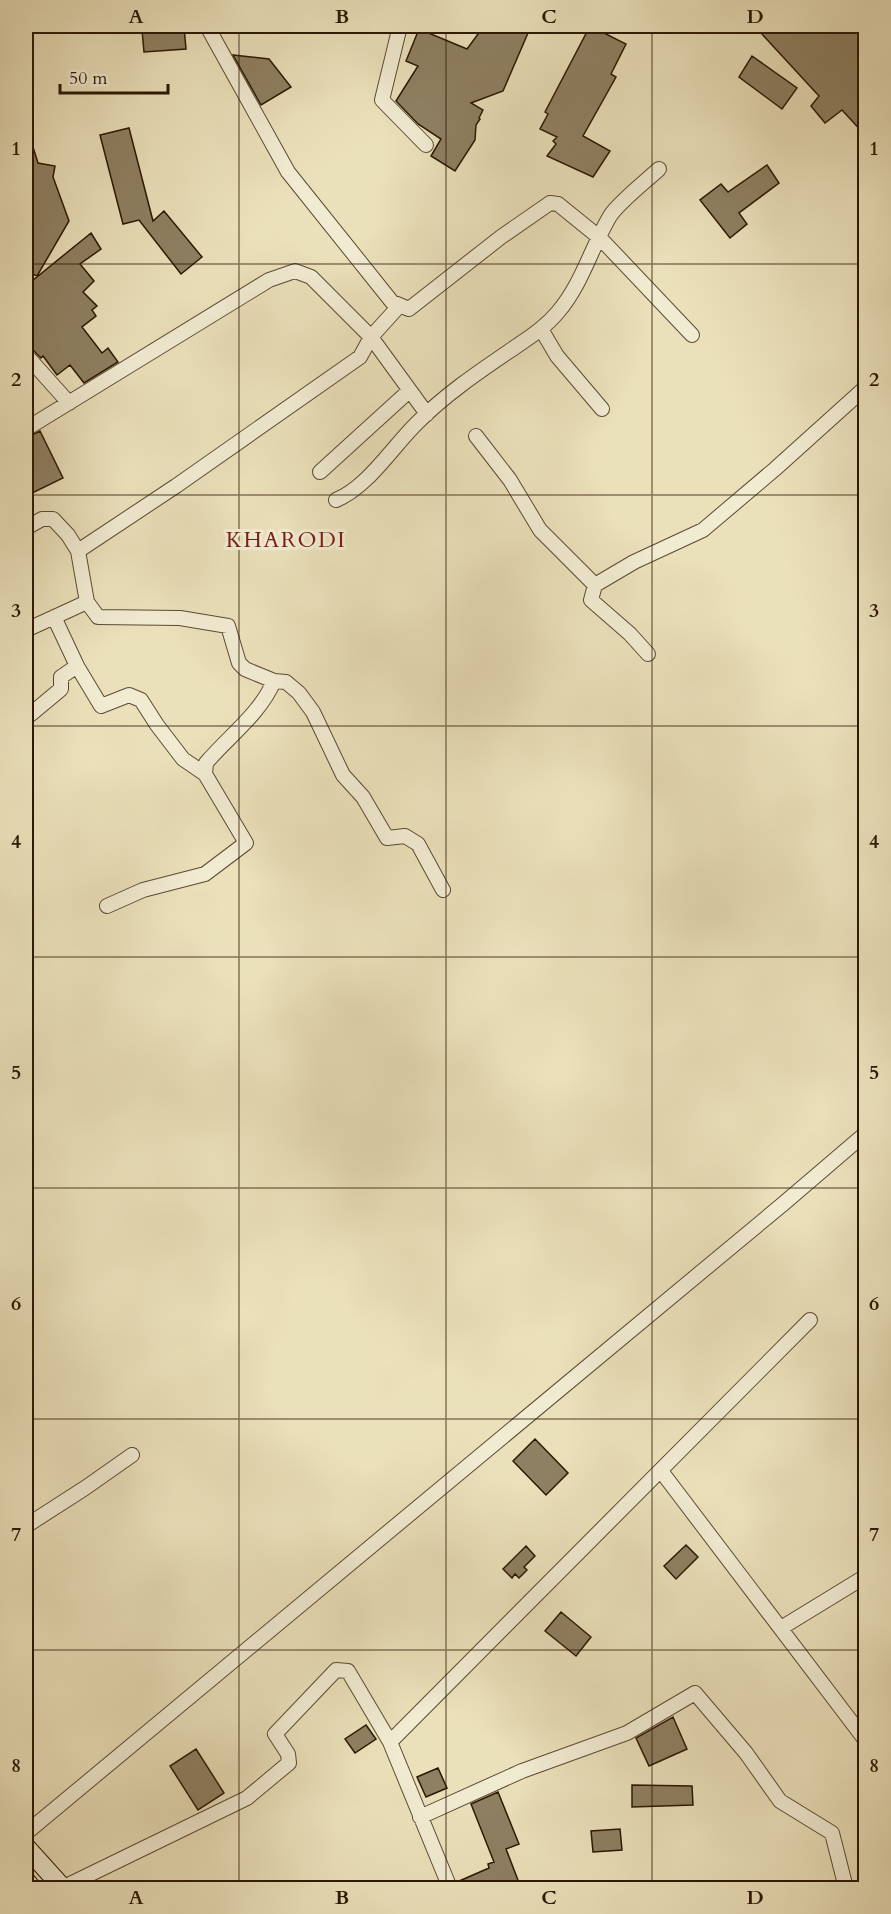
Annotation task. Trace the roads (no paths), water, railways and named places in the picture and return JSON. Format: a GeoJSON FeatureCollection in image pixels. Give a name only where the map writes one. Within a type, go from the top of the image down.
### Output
{"type":"FeatureCollection","features":[{"type":"Feature","properties":{"kind":"main road"},"geometry":{"type":"LineString","coordinates":[[26,1847],[62,1888]]}},
{"type":"Feature","properties":{"kind":"main road"},"geometry":{"type":"LineString","coordinates":[[26,1881],[32,1888]]}},
{"type":"Feature","properties":{"kind":"street"},"geometry":{"type":"LineString","coordinates":[[207,26],[288,172],[392,302],[409,309],[501,237],[550,203],[558,204],[600,238],[692,335]]}},
{"type":"Feature","properties":{"kind":"street"},"geometry":{"type":"LineString","coordinates":[[400,26],[382,100],[426,145]]}},
{"type":"Feature","properties":{"kind":"street"},"geometry":{"type":"LineString","coordinates":[[336,500],[348,495],[360,485],[427,414],[480,371],[541,329],[557,313],[571,295],[611,215],[659,169]]}},
{"type":"Feature","properties":{"kind":"street"},"geometry":{"type":"LineString","coordinates":[[26,429],[269,280],[295,270],[311,276],[371,337],[427,414]]}},
{"type":"Feature","properties":{"kind":"street"},"geometry":{"type":"LineString","coordinates":[[78,551],[176,486],[360,357],[371,337],[400,305]]}},
{"type":"Feature","properties":{"kind":"street"},"geometry":{"type":"LineString","coordinates":[[541,329],[557,356],[602,409]]}},
{"type":"Feature","properties":{"kind":"street"},"geometry":{"type":"LineString","coordinates":[[26,355],[69,403]]}},
{"type":"Feature","properties":{"kind":"street"},"geometry":{"type":"LineString","coordinates":[[648,654],[630,634],[591,600],[595,585],[634,562],[703,530],[866,387]]}},
{"type":"Feature","properties":{"kind":"street"},"geometry":{"type":"LineString","coordinates":[[320,472],[409,391]]}},
{"type":"Feature","properties":{"kind":"street"},"geometry":{"type":"LineString","coordinates":[[476,436],[510,480],[540,530],[595,585]]}},
{"type":"Feature","properties":{"kind":"street"},"geometry":{"type":"LineString","coordinates":[[26,528],[42,519],[53,519],[68,535],[78,551],[87,602],[98,617],[180,618],[228,626],[239,663],[245,669],[274,681],[286,682],[299,693],[313,712],[343,776],[363,797],[387,838],[405,836],[418,844],[444,890]]}},
{"type":"Feature","properties":{"kind":"street"},"geometry":{"type":"LineString","coordinates":[[26,630],[87,602]]}},
{"type":"Feature","properties":{"kind":"street"},"geometry":{"type":"LineString","coordinates":[[54,617],[77,666],[101,706],[129,695],[141,700],[156,725],[183,759],[205,774],[246,843],[205,874],[143,890],[107,906]]}},
{"type":"Feature","properties":{"kind":"street"},"geometry":{"type":"LineString","coordinates":[[31,714],[61,689],[61,677],[77,666]]}},
{"type":"Feature","properties":{"kind":"street"},"geometry":{"type":"LineString","coordinates":[[205,774],[206,763],[257,710],[274,681]]}},
{"type":"Feature","properties":{"kind":"street"},"geometry":{"type":"LineString","coordinates":[[26,1833],[866,1133]]}},
{"type":"Feature","properties":{"kind":"street"},"geometry":{"type":"LineString","coordinates":[[390,1742],[810,1320]]}},
{"type":"Feature","properties":{"kind":"street"},"geometry":{"type":"LineString","coordinates":[[26,1526],[132,1455]]}},
{"type":"Feature","properties":{"kind":"street"},"geometry":{"type":"LineString","coordinates":[[661,1471],[866,1741]]}},
{"type":"Feature","properties":{"kind":"street"},"geometry":{"type":"LineString","coordinates":[[781,1628],[865,1577]]}},
{"type":"Feature","properties":{"kind":"street"},"geometry":{"type":"LineString","coordinates":[[62,1888],[248,1798],[289,1763],[288,1754],[275,1734],[336,1670],[348,1671],[390,1742],[450,1888]]}},
{"type":"Feature","properties":{"kind":"street"},"geometry":{"type":"LineString","coordinates":[[420,1817],[522,1772],[627,1732],[695,1693],[746,1754],[780,1801],[832,1833],[846,1888]]}},
{"type":"Feature","properties":{"kind":"district","name":"KHARODI"},"geometry":{"type":"Point","coordinates":[286,540]}}]}
